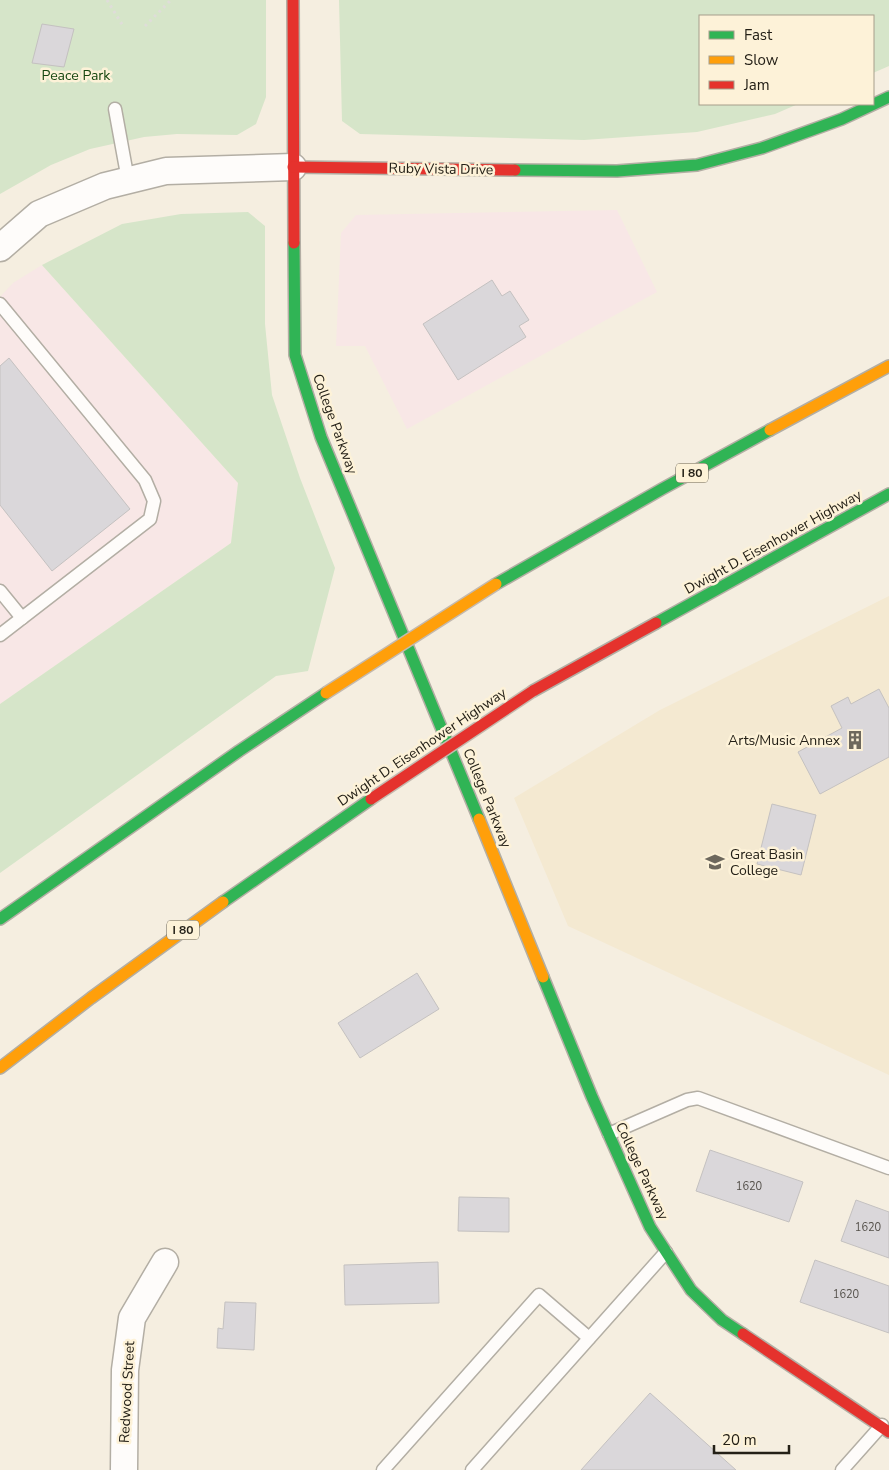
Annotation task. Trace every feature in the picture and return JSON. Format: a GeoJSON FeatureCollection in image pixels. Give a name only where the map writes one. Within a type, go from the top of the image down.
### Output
{"type":"FeatureCollection","features":[{"type":"Feature","properties":{"kind":"main road","name":"College Parkway"},"geometry":{"type":"LineString","coordinates":[[293,0],[295,355],[321,437],[592,1097],[650,1227],[691,1290],[722,1320],[886,1426]]}},
{"type":"Feature","properties":{"kind":"main road","name":"Ruby Vista Drive"},"geometry":{"type":"LineString","coordinates":[[874,104],[889,97]]}},
{"type":"Feature","properties":{"kind":"main road","name":"Ruby Vista Drive"},"geometry":{"type":"LineString","coordinates":[[293,167],[617,171],[697,165],[762,148],[842,119],[872,105]]}},
{"type":"Feature","properties":{"kind":"main road","name":"I 80"},"geometry":{"type":"LineString","coordinates":[[0,919],[231,757],[326,693],[496,584],[662,489],[889,366]]}},
{"type":"Feature","properties":{"kind":"main road","name":"Dwight D. Eisenhower Highway"},"geometry":{"type":"LineString","coordinates":[[0,1068],[69,1013],[189,926],[371,799],[533,691],[889,494]]}},
{"type":"Feature","properties":{"kind":"street","name":"Ruby Vista Drive"},"geometry":{"type":"LineString","coordinates":[[0,248],[39,214],[105,186],[166,171],[293,167]]}},
{"type":"Feature","properties":{"kind":"street","name":"Redwood Street"},"geometry":{"type":"LineString","coordinates":[[124,1470],[125,1370],[132,1318],[165,1262]]}},
{"type":"Feature","properties":{"kind":"lane"},"geometry":{"type":"LineString","coordinates":[[115,108],[128,180]]}},
{"type":"Feature","properties":{"kind":"lane"},"geometry":{"type":"LineString","coordinates":[[0,304],[145,480],[154,501],[150,520],[0,635]]}},
{"type":"Feature","properties":{"kind":"lane"},"geometry":{"type":"LineString","coordinates":[[0,591],[22,618]]}},
{"type":"Feature","properties":{"kind":"lane"},"geometry":{"type":"LineString","coordinates":[[609,1134],[687,1100],[698,1098],[889,1168]]}},
{"type":"Feature","properties":{"kind":"lane"},"geometry":{"type":"LineString","coordinates":[[472,1470],[666,1252]]}},
{"type":"Feature","properties":{"kind":"lane"},"geometry":{"type":"LineString","coordinates":[[383,1470],[539,1295],[589,1338]]}},
{"type":"Feature","properties":{"kind":"lane"},"geometry":{"type":"LineString","coordinates":[[842,1470],[886,1426]]}},
{"type":"Feature","properties":{"kind":"path"},"geometry":{"type":"LineString","coordinates":[[106,0],[123,26]]}},
{"type":"Feature","properties":{"kind":"path"},"geometry":{"type":"LineString","coordinates":[[145,26],[169,0]]}},
{"type":"Feature","properties":{"kind":"shaded area"},"geometry":{"type":"Polygon","coordinates":[[[617,210],[657,292],[407,429],[365,346],[336,346],[341,233],[356,215],[617,210]]]}},
{"type":"Feature","properties":{"kind":"shaded area"},"geometry":{"type":"Polygon","coordinates":[[[42,265],[238,483],[231,543],[0,704],[0,297],[13,283],[42,265]]]}},
{"type":"Feature","properties":{"kind":"shaded area","name":"Great Basin College"},"geometry":{"type":"Polygon","coordinates":[[[889,596],[889,1075],[568,926],[514,798],[660,710],[889,596]]]}},
{"type":"Feature","properties":{"kind":"green space","name":"Peace Park"},"geometry":{"type":"Polygon","coordinates":[[[0,0],[266,0],[266,97],[256,124],[237,135],[177,134],[144,137],[90,149],[51,165],[0,194],[0,0]]]}},
{"type":"Feature","properties":{"kind":"green space"},"geometry":{"type":"Polygon","coordinates":[[[339,0],[889,0],[889,66],[874,73],[874,15],[699,15],[699,105],[796,105],[775,114],[697,132],[584,140],[360,134],[342,121],[339,0]]]}},
{"type":"Feature","properties":{"kind":"green space"},"geometry":{"type":"Polygon","coordinates":[[[248,212],[265,226],[265,324],[272,395],[300,478],[335,568],[308,671],[276,676],[0,873],[0,704],[231,543],[238,483],[42,265],[122,224],[181,214],[248,212]]]}},
{"type":"Feature","properties":{"kind":"building"},"geometry":{"type":"Polygon","coordinates":[[[42,24],[74,29],[64,67],[32,63],[42,24]]]}},
{"type":"Feature","properties":{"kind":"building"},"geometry":{"type":"Polygon","coordinates":[[[492,280],[502,296],[510,291],[529,320],[519,326],[526,337],[458,380],[423,324],[492,280]]]}},
{"type":"Feature","properties":{"kind":"building"},"geometry":{"type":"Polygon","coordinates":[[[9,358],[130,509],[52,571],[0,505],[0,366],[9,358]]]}},
{"type":"Feature","properties":{"kind":"building","name":"Arts/Music Annex"},"geometry":{"type":"Polygon","coordinates":[[[879,689],[889,708],[889,757],[820,794],[798,752],[842,728],[831,706],[848,697],[851,704],[879,689]]]}},
{"type":"Feature","properties":{"kind":"building"},"geometry":{"type":"Polygon","coordinates":[[[772,804],[816,815],[801,875],[757,864],[772,804]]]}},
{"type":"Feature","properties":{"kind":"building"},"geometry":{"type":"Polygon","coordinates":[[[417,973],[439,1009],[360,1058],[338,1023],[417,973]]]}},
{"type":"Feature","properties":{"kind":"building"},"geometry":{"type":"Polygon","coordinates":[[[710,1150],[803,1182],[789,1222],[696,1191],[710,1150]]]}},
{"type":"Feature","properties":{"kind":"building"},"geometry":{"type":"Polygon","coordinates":[[[459,1197],[509,1198],[509,1232],[458,1231],[459,1197]]]}},
{"type":"Feature","properties":{"kind":"building"},"geometry":{"type":"Polygon","coordinates":[[[856,1200],[889,1212],[889,1258],[841,1241],[856,1200]]]}},
{"type":"Feature","properties":{"kind":"building"},"geometry":{"type":"Polygon","coordinates":[[[815,1260],[889,1286],[889,1333],[800,1302],[815,1260]]]}},
{"type":"Feature","properties":{"kind":"building"},"geometry":{"type":"Polygon","coordinates":[[[438,1262],[439,1303],[345,1305],[344,1265],[438,1262]]]}},
{"type":"Feature","properties":{"kind":"building"},"geometry":{"type":"Polygon","coordinates":[[[225,1302],[256,1303],[254,1350],[217,1348],[218,1328],[223,1329],[225,1302]]]}},
{"type":"Feature","properties":{"kind":"building"},"geometry":{"type":"Polygon","coordinates":[[[650,1393],[736,1470],[581,1470],[650,1393]]]}},
{"type":"Feature","properties":{"kind":"traffic: fast"},"geometry":{"type":"LineString","coordinates":[[874,104],[889,97]]}},
{"type":"Feature","properties":{"kind":"traffic: fast"},"geometry":{"type":"LineString","coordinates":[[515,170],[617,171],[697,165],[762,148],[842,119],[872,105]]}},
{"type":"Feature","properties":{"kind":"traffic: fast"},"geometry":{"type":"LineString","coordinates":[[294,243],[295,355],[321,437],[479,819]]}},
{"type":"Feature","properties":{"kind":"traffic: fast"},"geometry":{"type":"LineString","coordinates":[[496,584],[770,430]]}},
{"type":"Feature","properties":{"kind":"traffic: fast"},"geometry":{"type":"LineString","coordinates":[[656,623],[889,494]]}},
{"type":"Feature","properties":{"kind":"traffic: fast"},"geometry":{"type":"LineString","coordinates":[[0,919],[239,751],[326,693]]}},
{"type":"Feature","properties":{"kind":"traffic: fast"},"geometry":{"type":"LineString","coordinates":[[223,902],[371,799]]}},
{"type":"Feature","properties":{"kind":"traffic: fast"},"geometry":{"type":"LineString","coordinates":[[543,977],[592,1097],[650,1227],[691,1290],[722,1320],[743,1334]]}},
{"type":"Feature","properties":{"kind":"traffic: slow"},"geometry":{"type":"LineString","coordinates":[[770,430],[889,366]]}},
{"type":"Feature","properties":{"kind":"traffic: slow"},"geometry":{"type":"LineString","coordinates":[[326,693],[496,584]]}},
{"type":"Feature","properties":{"kind":"traffic: slow"},"geometry":{"type":"LineString","coordinates":[[479,819],[543,977]]}},
{"type":"Feature","properties":{"kind":"traffic: slow"},"geometry":{"type":"LineString","coordinates":[[0,1068],[91,998],[223,902]]}},
{"type":"Feature","properties":{"kind":"traffic: jam"},"geometry":{"type":"LineString","coordinates":[[293,0],[294,243]]}},
{"type":"Feature","properties":{"kind":"traffic: jam"},"geometry":{"type":"LineString","coordinates":[[293,167],[515,170]]}},
{"type":"Feature","properties":{"kind":"traffic: jam"},"geometry":{"type":"LineString","coordinates":[[533,691],[656,623]]}},
{"type":"Feature","properties":{"kind":"traffic: jam"},"geometry":{"type":"LineString","coordinates":[[371,799],[533,691]]}},
{"type":"Feature","properties":{"kind":"traffic: jam"},"geometry":{"type":"LineString","coordinates":[[743,1334],[889,1432]]}},
{"type":"Feature","properties":{"kind":"place","name":"Arts/Music Annex"},"geometry":{"type":"Point","coordinates":[855,740]}},
{"type":"Feature","properties":{"kind":"place","name":"Great Basin College"},"geometry":{"type":"Point","coordinates":[715,862]}}]}
